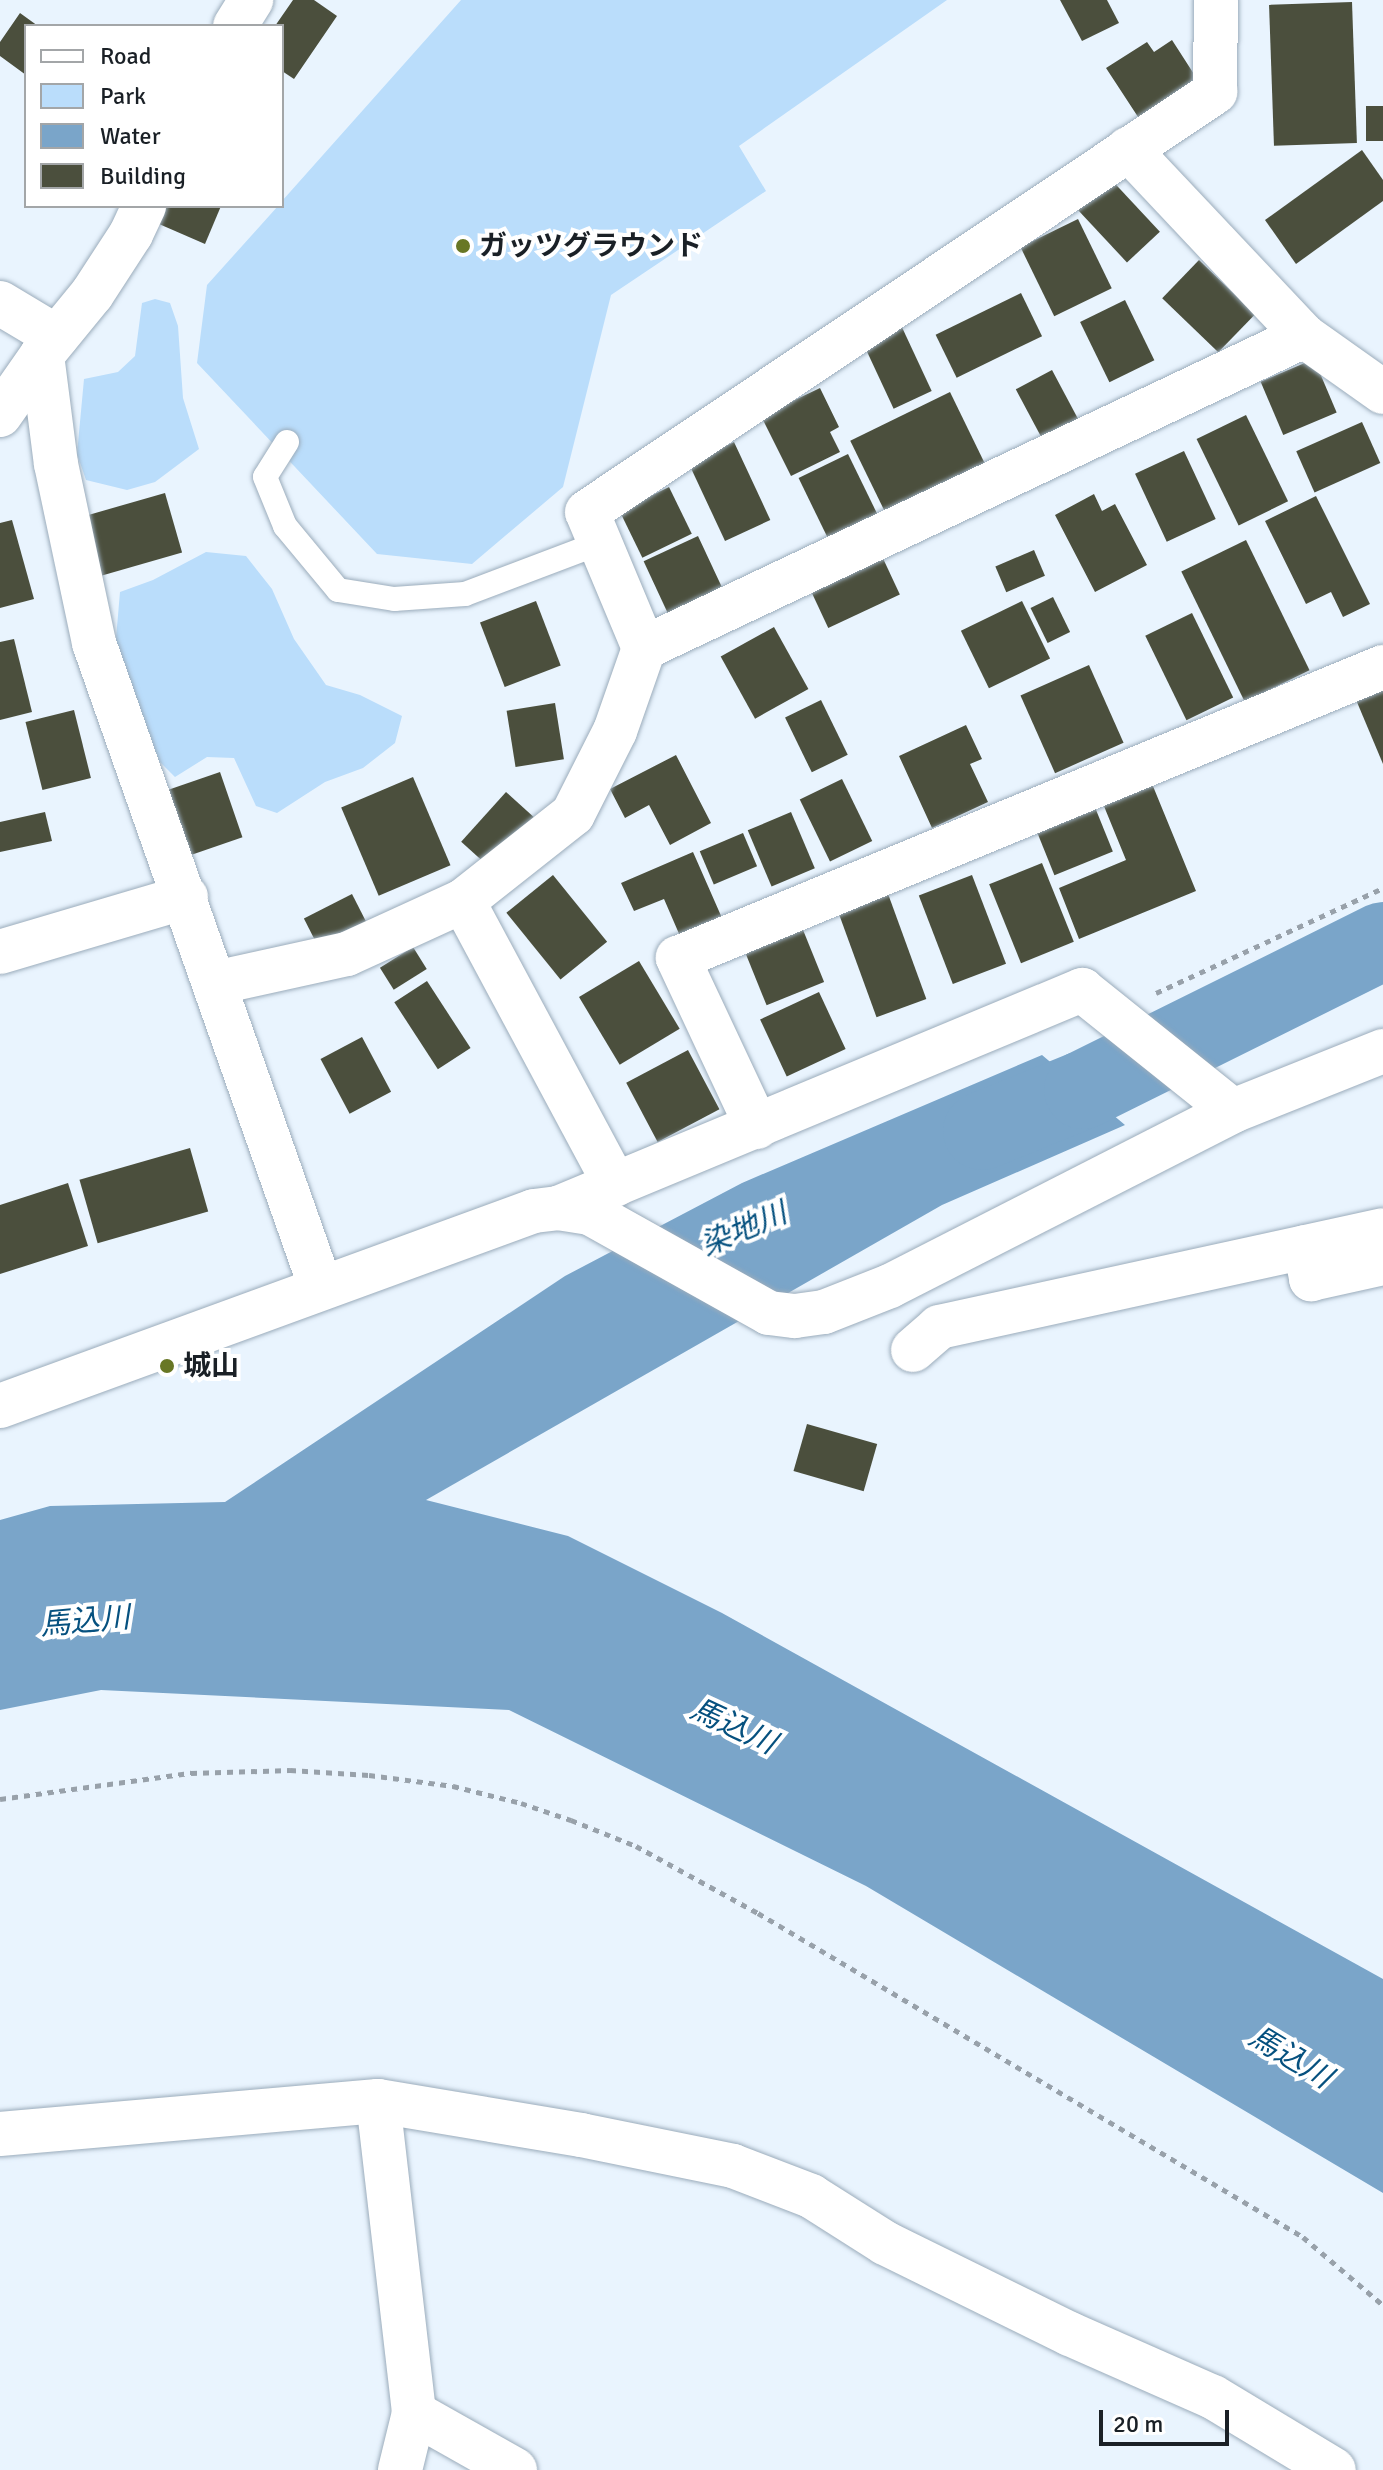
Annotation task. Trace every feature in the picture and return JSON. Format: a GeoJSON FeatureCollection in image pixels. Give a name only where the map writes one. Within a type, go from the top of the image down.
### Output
{"type":"FeatureCollection","features":[{"type":"Feature","properties":{"kind":"street"},"geometry":{"type":"LineString","coordinates":[[236,24],[251,0]]}},
{"type":"Feature","properties":{"kind":"street"},"geometry":{"type":"LineString","coordinates":[[215,983],[347,954],[463,901],[573,814],[615,731],[644,648],[587,512],[1215,92],[1216,0]]}},
{"type":"Feature","properties":{"kind":"street"},"geometry":{"type":"LineString","coordinates":[[1128,149],[1304,336],[1383,392]]}},
{"type":"Feature","properties":{"kind":"street"},"geometry":{"type":"LineString","coordinates":[[0,415],[92,294],[131,234],[143,208]]}},
{"type":"Feature","properties":{"kind":"street"},"geometry":{"type":"LineString","coordinates":[[0,303],[50,346],[56,464],[94,643],[186,897],[321,1288]]}},
{"type":"Feature","properties":{"kind":"street"},"geometry":{"type":"LineString","coordinates":[[644,648],[1304,336]]}},
{"type":"Feature","properties":{"kind":"street"},"geometry":{"type":"LineString","coordinates":[[757,1127],[678,958],[1383,667]]}},
{"type":"Feature","properties":{"kind":"street"},"geometry":{"type":"LineString","coordinates":[[0,952],[186,897]]}},
{"type":"Feature","properties":{"kind":"street"},"geometry":{"type":"LineString","coordinates":[[463,901],[614,1205],[769,1313],[795,1316],[858,1301],[1233,1111],[1383,1051]]}},
{"type":"Feature","properties":{"kind":"street"},"geometry":{"type":"LineString","coordinates":[[0,1406],[534,1211],[558,1208],[590,1213],[614,1205],[757,1127],[1082,990],[1233,1111]]}},
{"type":"Feature","properties":{"kind":"street"},"geometry":{"type":"LineString","coordinates":[[913,1350],[939,1327],[1383,1230]]}},
{"type":"Feature","properties":{"kind":"street"},"geometry":{"type":"LineString","coordinates":[[1305,1247],[1311,1279],[1383,1263]]}},
{"type":"Feature","properties":{"kind":"street"},"geometry":{"type":"LineString","coordinates":[[378,2101],[414,2413],[400,2470]]}},
{"type":"Feature","properties":{"kind":"street"},"geometry":{"type":"LineString","coordinates":[[0,2134],[378,2101],[596,2138],[733,2166],[811,2196],[885,2243],[1070,2334],[1213,2397],[1334,2470]]}},
{"type":"Feature","properties":{"kind":"street"},"geometry":{"type":"LineString","coordinates":[[414,2413],[515,2470]]}},
{"type":"Feature","properties":{"kind":"lane"},"geometry":{"type":"LineString","coordinates":[[287,442],[265,477],[285,526],[338,590],[394,599],[465,594],[600,543]]}},
{"type":"Feature","properties":{"kind":"path"},"geometry":{"type":"LineString","coordinates":[[1111,1014],[1383,888]]}},
{"type":"Feature","properties":{"kind":"path"},"geometry":{"type":"LineString","coordinates":[[0,1799],[191,1773],[290,1770],[369,1775],[453,1786],[521,1803],[571,1820],[636,1846],[758,1913],[1303,2237],[1383,2305]]}},
{"type":"Feature","properties":{"kind":"green space","name":"ガッツグラウンド"},"geometry":{"type":"Polygon","coordinates":[[[461,0],[947,0],[739,146],[766,191],[611,295],[563,487],[472,564],[377,554],[197,363],[207,285],[276,208],[284,208],[284,199],[461,0]]]}},
{"type":"Feature","properties":{"kind":"green space"},"geometry":{"type":"Polygon","coordinates":[[[155,299],[170,303],[178,326],[183,398],[199,449],[155,482],[127,490],[86,480],[77,454],[84,379],[118,372],[135,356],[142,303],[155,299]]]}},
{"type":"Feature","properties":{"kind":"green space"},"geometry":{"type":"Polygon","coordinates":[[[206,552],[246,556],[272,589],[294,639],[326,685],[360,695],[402,716],[395,743],[363,768],[325,782],[277,813],[256,806],[234,758],[207,757],[175,777],[153,755],[115,650],[120,592],[153,580],[206,552]]]}},
{"type":"Feature","properties":{"kind":"water","name":"馬込川"},"geometry":{"type":"Polygon","coordinates":[[[1042,1055],[1125,1125],[942,1205],[426,1500],[568,1536],[722,1613],[1383,1979],[1383,2193],[866,1886],[509,1710],[101,1690],[0,1710],[0,1520],[50,1506],[225,1502],[565,1276],[742,1183],[1042,1055]]]}},
{"type":"Feature","properties":{"kind":"building"},"geometry":{"type":"Polygon","coordinates":[[[293,0],[314,0],[337,16],[294,79],[284,72],[284,24],[276,24],[293,0]]]}},
{"type":"Feature","properties":{"kind":"building"},"geometry":{"type":"Polygon","coordinates":[[[1060,0],[1107,0],[1119,23],[1082,41],[1060,0]]]}},
{"type":"Feature","properties":{"kind":"building"},"geometry":{"type":"Polygon","coordinates":[[[1352,2],[1357,143],[1274,146],[1269,5],[1352,2]]]}},
{"type":"Feature","properties":{"kind":"building"},"geometry":{"type":"Polygon","coordinates":[[[20,13],[35,24],[24,24],[24,74],[0,56],[0,42],[20,13]]]}},
{"type":"Feature","properties":{"kind":"building"},"geometry":{"type":"Polygon","coordinates":[[[1172,40],[1201,85],[1142,123],[1106,68],[1147,42],[1154,52],[1172,40]]]}},
{"type":"Feature","properties":{"kind":"building"},"geometry":{"type":"Polygon","coordinates":[[[1366,106],[1383,106],[1383,141],[1366,141],[1366,106]]]}},
{"type":"Feature","properties":{"kind":"building"},"geometry":{"type":"Polygon","coordinates":[[[1362,150],[1383,180],[1383,201],[1296,264],[1265,220],[1362,150]]]}},
{"type":"Feature","properties":{"kind":"building"},"geometry":{"type":"Polygon","coordinates":[[[1106,174],[1160,232],[1127,262],[1073,205],[1106,174]]]}},
{"type":"Feature","properties":{"kind":"building"},"geometry":{"type":"Polygon","coordinates":[[[166,208],[220,208],[205,244],[159,224],[166,208]]]}},
{"type":"Feature","properties":{"kind":"building"},"geometry":{"type":"Polygon","coordinates":[[[1078,219],[1112,288],[1054,316],[1020,247],[1078,219]]]}},
{"type":"Feature","properties":{"kind":"building"},"geometry":{"type":"Polygon","coordinates":[[[1199,260],[1255,314],[1218,352],[1162,298],[1199,260]]]}},
{"type":"Feature","properties":{"kind":"building"},"geometry":{"type":"Polygon","coordinates":[[[1021,293],[1042,336],[957,378],[936,335],[1021,293]]]}},
{"type":"Feature","properties":{"kind":"building"},"geometry":{"type":"Polygon","coordinates":[[[1125,300],[1154,360],[1109,382],[1080,322],[1125,300]]]}},
{"type":"Feature","properties":{"kind":"building"},"geometry":{"type":"Polygon","coordinates":[[[900,323],[932,391],[894,409],[862,341],[900,323]]]}},
{"type":"Feature","properties":{"kind":"building"},"geometry":{"type":"Polygon","coordinates":[[[1314,359],[1337,412],[1283,435],[1261,382],[1314,359]]]}},
{"type":"Feature","properties":{"kind":"building"},"geometry":{"type":"Polygon","coordinates":[[[1052,370],[1081,424],[1044,443],[1016,389],[1052,370]]]}},
{"type":"Feature","properties":{"kind":"building"},"geometry":{"type":"Polygon","coordinates":[[[820,388],[839,427],[830,432],[840,452],[791,476],[761,416],[820,388]]]}},
{"type":"Feature","properties":{"kind":"building"},"geometry":{"type":"Polygon","coordinates":[[[950,392],[987,468],[887,517],[850,441],[950,392]]]}},
{"type":"Feature","properties":{"kind":"building"},"geometry":{"type":"Polygon","coordinates":[[[1246,415],[1288,501],[1239,525],[1197,439],[1246,415]]]}},
{"type":"Feature","properties":{"kind":"building"},"geometry":{"type":"Polygon","coordinates":[[[1362,422],[1380,463],[1315,492],[1296,451],[1362,422]]]}},
{"type":"Feature","properties":{"kind":"building"},"geometry":{"type":"Polygon","coordinates":[[[734,442],[770,520],[725,541],[689,463],[734,442]]]}},
{"type":"Feature","properties":{"kind":"building"},"geometry":{"type":"Polygon","coordinates":[[[1184,451],[1216,519],[1167,542],[1135,474],[1184,451]]]}},
{"type":"Feature","properties":{"kind":"building"},"geometry":{"type":"Polygon","coordinates":[[[848,454],[879,517],[829,541],[799,478],[848,454]]]}},
{"type":"Feature","properties":{"kind":"building"},"geometry":{"type":"Polygon","coordinates":[[[669,487],[692,534],[642,558],[620,511],[669,487]]]}},
{"type":"Feature","properties":{"kind":"building"},"geometry":{"type":"Polygon","coordinates":[[[165,493],[182,553],[91,579],[74,519],[165,493]]]}},
{"type":"Feature","properties":{"kind":"building"},"geometry":{"type":"Polygon","coordinates":[[[1094,494],[1102,511],[1115,504],[1147,565],[1095,592],[1055,515],[1094,494]]]}},
{"type":"Feature","properties":{"kind":"building"},"geometry":{"type":"Polygon","coordinates":[[[1316,496],[1370,604],[1343,617],[1331,592],[1306,604],[1265,521],[1316,496]]]}},
{"type":"Feature","properties":{"kind":"building"},"geometry":{"type":"Polygon","coordinates":[[[12,520],[34,599],[0,608],[0,523],[12,520]]]}},
{"type":"Feature","properties":{"kind":"building"},"geometry":{"type":"Polygon","coordinates":[[[698,536],[725,593],[670,618],[644,561],[698,536]]]}},
{"type":"Feature","properties":{"kind":"building"},"geometry":{"type":"Polygon","coordinates":[[[1246,540],[1310,670],[1245,702],[1181,572],[1246,540]]]}},
{"type":"Feature","properties":{"kind":"building"},"geometry":{"type":"Polygon","coordinates":[[[1034,550],[1045,576],[1006,592],[995,566],[1034,550]]]}},
{"type":"Feature","properties":{"kind":"building"},"geometry":{"type":"Polygon","coordinates":[[[880,552],[900,595],[828,628],[808,585],[880,552]]]}},
{"type":"Feature","properties":{"kind":"building"},"geometry":{"type":"Polygon","coordinates":[[[1053,597],[1070,632],[1048,643],[1031,608],[1053,597]]]}},
{"type":"Feature","properties":{"kind":"building"},"geometry":{"type":"Polygon","coordinates":[[[536,601],[561,665],[505,687],[480,623],[536,601]]]}},
{"type":"Feature","properties":{"kind":"building"},"geometry":{"type":"Polygon","coordinates":[[[1022,601],[1050,659],[989,688],[961,631],[1022,601]]]}},
{"type":"Feature","properties":{"kind":"building"},"geometry":{"type":"Polygon","coordinates":[[[1192,613],[1233,697],[1186,720],[1145,636],[1192,613]]]}},
{"type":"Feature","properties":{"kind":"building"},"geometry":{"type":"Polygon","coordinates":[[[774,627],[808,689],[755,719],[721,657],[774,627]]]}},
{"type":"Feature","properties":{"kind":"building"},"geometry":{"type":"Polygon","coordinates":[[[14,639],[32,712],[0,720],[0,642],[14,639]]]}},
{"type":"Feature","properties":{"kind":"building"},"geometry":{"type":"Polygon","coordinates":[[[1089,665],[1124,743],[1055,773],[1020,696],[1089,665]]]}},
{"type":"Feature","properties":{"kind":"building"},"geometry":{"type":"Polygon","coordinates":[[[1383,683],[1383,764],[1354,695],[1383,683]]]}},
{"type":"Feature","properties":{"kind":"building"},"geometry":{"type":"Polygon","coordinates":[[[821,700],[848,755],[812,772],[785,718],[821,700]]]}},
{"type":"Feature","properties":{"kind":"building"},"geometry":{"type":"Polygon","coordinates":[[[555,703],[564,759],[516,767],[507,711],[555,703]]]}},
{"type":"Feature","properties":{"kind":"building"},"geometry":{"type":"Polygon","coordinates":[[[74,710],[91,778],[42,790],[25,722],[74,710]]]}},
{"type":"Feature","properties":{"kind":"building"},"geometry":{"type":"Polygon","coordinates":[[[966,725],[982,759],[970,764],[988,802],[932,828],[899,756],[966,725]]]}},
{"type":"Feature","properties":{"kind":"building"},"geometry":{"type":"Polygon","coordinates":[[[676,755],[711,823],[670,845],[649,805],[625,818],[610,789],[676,755]]]}},
{"type":"Feature","properties":{"kind":"building"},"geometry":{"type":"Polygon","coordinates":[[[220,772],[242,837],[190,855],[167,790],[220,772]]]}},
{"type":"Feature","properties":{"kind":"building"},"geometry":{"type":"Polygon","coordinates":[[[1148,774],[1196,891],[1079,939],[1059,888],[1126,860],[1099,794],[1148,774]]]}},
{"type":"Feature","properties":{"kind":"building"},"geometry":{"type":"Polygon","coordinates":[[[413,777],[451,865],[379,896],[341,807],[413,777]]]}},
{"type":"Feature","properties":{"kind":"building"},"geometry":{"type":"Polygon","coordinates":[[[842,779],[872,841],[830,862],[800,800],[842,779]]]}},
{"type":"Feature","properties":{"kind":"building"},"geometry":{"type":"Polygon","coordinates":[[[506,792],[534,817],[489,867],[461,842],[506,792]]]}},
{"type":"Feature","properties":{"kind":"building"},"geometry":{"type":"Polygon","coordinates":[[[1090,795],[1113,852],[1054,875],[1032,819],[1090,795]]]}},
{"type":"Feature","properties":{"kind":"building"},"geometry":{"type":"Polygon","coordinates":[[[45,812],[52,841],[0,852],[0,822],[45,812]]]}},
{"type":"Feature","properties":{"kind":"building"},"geometry":{"type":"Polygon","coordinates":[[[791,812],[815,868],[772,887],[748,830],[791,812]]]}},
{"type":"Feature","properties":{"kind":"building"},"geometry":{"type":"Polygon","coordinates":[[[743,833],[757,866],[714,885],[700,851],[743,833]]]}},
{"type":"Feature","properties":{"kind":"building"},"geometry":{"type":"Polygon","coordinates":[[[693,852],[722,918],[680,936],[664,899],[634,911],[621,883],[693,852]]]}},
{"type":"Feature","properties":{"kind":"building"},"geometry":{"type":"Polygon","coordinates":[[[1042,863],[1074,942],[1021,963],[989,884],[1042,863]]]}},
{"type":"Feature","properties":{"kind":"building"},"geometry":{"type":"Polygon","coordinates":[[[553,875],[607,942],[560,980],[506,913],[553,875]]]}},
{"type":"Feature","properties":{"kind":"building"},"geometry":{"type":"Polygon","coordinates":[[[972,875],[1006,964],[953,984],[919,895],[972,875]]]}},
{"type":"Feature","properties":{"kind":"building"},"geometry":{"type":"Polygon","coordinates":[[[887,891],[926,999],[877,1017],[837,909],[887,891]]]}},
{"type":"Feature","properties":{"kind":"building"},"geometry":{"type":"Polygon","coordinates":[[[352,894],[369,927],[321,951],[304,919],[352,894]]]}},
{"type":"Feature","properties":{"kind":"building"},"geometry":{"type":"Polygon","coordinates":[[[799,920],[824,982],[767,1005],[742,943],[799,920]]]}},
{"type":"Feature","properties":{"kind":"building"},"geometry":{"type":"Polygon","coordinates":[[[413,947],[427,969],[394,990],[380,968],[413,947]]]}},
{"type":"Feature","properties":{"kind":"building"},"geometry":{"type":"Polygon","coordinates":[[[639,961],[680,1029],[620,1065],[579,997],[639,961]]]}},
{"type":"Feature","properties":{"kind":"building"},"geometry":{"type":"Polygon","coordinates":[[[427,981],[471,1048],[438,1069],[394,1002],[427,981]]]}},
{"type":"Feature","properties":{"kind":"building"},"geometry":{"type":"Polygon","coordinates":[[[819,992],[846,1049],[787,1077],[760,1019],[819,992]]]}},
{"type":"Feature","properties":{"kind":"building"},"geometry":{"type":"Polygon","coordinates":[[[362,1037],[391,1092],[350,1114],[321,1059],[362,1037]]]}},
{"type":"Feature","properties":{"kind":"building"},"geometry":{"type":"Polygon","coordinates":[[[688,1050],[719,1109],[658,1142],[626,1083],[688,1050]]]}},
{"type":"Feature","properties":{"kind":"building"},"geometry":{"type":"Polygon","coordinates":[[[190,1148],[208,1211],[98,1243],[79,1180],[190,1148]]]}},
{"type":"Feature","properties":{"kind":"building"},"geometry":{"type":"Polygon","coordinates":[[[68,1183],[88,1246],[0,1274],[0,1205],[68,1183]]]}},
{"type":"Feature","properties":{"kind":"building"},"geometry":{"type":"Polygon","coordinates":[[[807,1424],[877,1444],[864,1491],[793,1471],[807,1424]]]}},
{"type":"Feature","properties":{"kind":"waterway","name":"染地川"},"geometry":{"type":"LineString","coordinates":[[982,1131],[1083,1090],[1383,941]]}},
{"type":"Feature","properties":{"kind":"place","name":"ガッツグラウンド"},"geometry":{"type":"Point","coordinates":[463,246]}},
{"type":"Feature","properties":{"kind":"place","name":"城山"},"geometry":{"type":"Point","coordinates":[167,1366]}}]}
